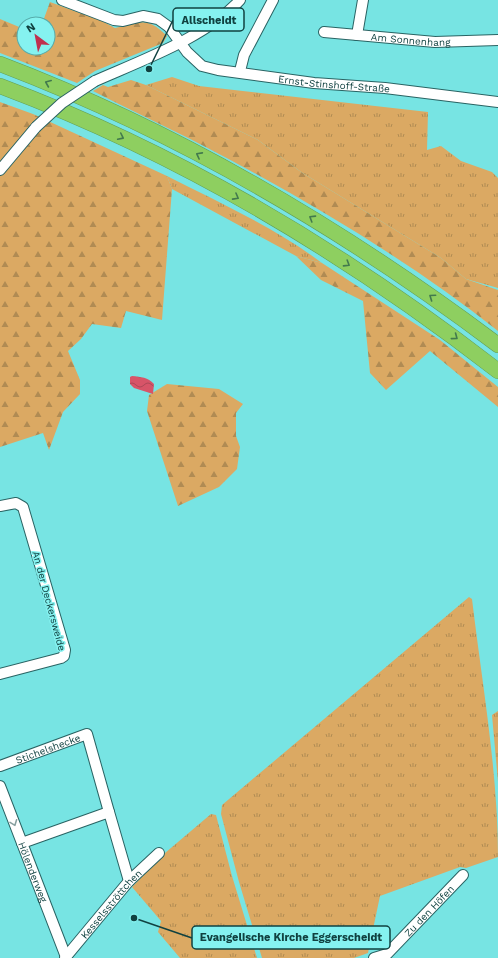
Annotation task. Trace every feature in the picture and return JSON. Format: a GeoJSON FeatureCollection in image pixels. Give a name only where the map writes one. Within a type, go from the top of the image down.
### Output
{"type":"FeatureCollection","features":[{"type":"Feature","properties":{"kind":"highway"},"geometry":{"type":"LineString","coordinates":[[0,64],[96,104],[195,152],[282,199],[381,261],[498,345]]}},
{"type":"Feature","properties":{"kind":"highway"},"geometry":{"type":"LineString","coordinates":[[0,86],[46,103],[108,131],[185,169],[273,217],[368,277],[451,334],[498,371]]}},
{"type":"Feature","properties":{"kind":"street","name":"Ernst-Stinshoff-Straße"},"geometry":{"type":"LineString","coordinates":[[62,0],[114,20],[123,21],[143,16],[158,19],[169,27],[191,56],[202,66],[314,83],[385,88],[498,102]]}},
{"type":"Feature","properties":{"kind":"street"},"geometry":{"type":"LineString","coordinates":[[0,170],[36,127],[62,103],[95,81],[181,42],[202,30],[240,0]]}},
{"type":"Feature","properties":{"kind":"street"},"geometry":{"type":"LineString","coordinates":[[240,71],[244,55],[273,0]]}},
{"type":"Feature","properties":{"kind":"street"},"geometry":{"type":"LineString","coordinates":[[357,35],[364,0]]}},
{"type":"Feature","properties":{"kind":"street","name":"Am Sonnenhang"},"geometry":{"type":"LineString","coordinates":[[324,32],[435,42],[498,40]]}},
{"type":"Feature","properties":{"kind":"street","name":"An der Deckersweide"},"geometry":{"type":"LineString","coordinates":[[0,506],[16,503],[23,507],[64,653],[63,657],[58,660],[0,674]]}},
{"type":"Feature","properties":{"kind":"street","name":"Stichelshecke"},"geometry":{"type":"LineString","coordinates":[[0,766],[87,734],[129,881]]}},
{"type":"Feature","properties":{"kind":"street","name":"Hölenderweg"},"geometry":{"type":"LineString","coordinates":[[0,786],[65,958]]}},
{"type":"Feature","properties":{"kind":"street"},"geometry":{"type":"LineString","coordinates":[[22,843],[109,812]]}},
{"type":"Feature","properties":{"kind":"street","name":"Kesselsströttchen"},"geometry":{"type":"LineString","coordinates":[[65,958],[129,881],[159,853]]}},
{"type":"Feature","properties":{"kind":"street","name":"Zu den Höfen"},"geometry":{"type":"LineString","coordinates":[[374,958],[387,954],[463,874]]}},
{"type":"Feature","properties":{"kind":"green space"},"geometry":{"type":"Polygon","coordinates":[[[50,2],[102,21],[115,28],[143,22],[148,23],[154,25],[167,36],[163,43],[95,71],[77,83],[0,53],[0,19],[16,26],[16,56],[56,56],[56,16],[45,16],[50,2]]]}},
{"type":"Feature","properties":{"kind":"green space"},"geometry":{"type":"Polygon","coordinates":[[[172,77],[199,86],[428,112],[427,150],[441,146],[461,161],[492,172],[498,178],[498,288],[466,279],[441,258],[301,172],[258,140],[146,85],[172,77]]]}},
{"type":"Feature","properties":{"kind":"green space"},"geometry":{"type":"Polygon","coordinates":[[[131,80],[146,85],[258,140],[301,172],[441,258],[466,279],[498,290],[498,331],[438,286],[407,265],[280,187],[190,139],[93,91],[103,85],[108,87],[131,80]]]}},
{"type":"Feature","properties":{"kind":"green space"},"geometry":{"type":"Polygon","coordinates":[[[0,102],[33,114],[167,176],[172,189],[162,320],[126,311],[121,328],[92,324],[81,339],[68,351],[80,380],[80,394],[63,412],[49,450],[43,433],[0,447],[0,102]]]}},
{"type":"Feature","properties":{"kind":"green space"},"geometry":{"type":"Polygon","coordinates":[[[167,176],[266,227],[304,250],[322,263],[296,256],[172,189],[167,176]]]}},
{"type":"Feature","properties":{"kind":"green space"},"geometry":{"type":"Polygon","coordinates":[[[296,256],[322,263],[440,340],[498,387],[498,407],[430,351],[386,390],[370,373],[363,301],[321,280],[296,256]]]}},
{"type":"Feature","properties":{"kind":"green space"},"geometry":{"type":"Polygon","coordinates":[[[167,384],[219,389],[243,404],[236,413],[236,436],[240,447],[237,469],[219,487],[178,506],[147,411],[149,395],[167,384]]]}},
{"type":"Feature","properties":{"kind":"green space"},"geometry":{"type":"Polygon","coordinates":[[[469,597],[472,599],[489,728],[495,793],[498,857],[466,868],[460,867],[380,896],[368,953],[354,958],[262,958],[239,882],[221,814],[222,805],[469,597]]]}},
{"type":"Feature","properties":{"kind":"green space"},"geometry":{"type":"Polygon","coordinates":[[[498,711],[498,782],[492,715],[498,711]]]}},
{"type":"Feature","properties":{"kind":"green space"},"geometry":{"type":"Polygon","coordinates":[[[211,814],[216,815],[232,876],[257,958],[180,958],[158,932],[161,921],[132,887],[165,853],[211,814]]]}},
{"type":"Feature","properties":{"kind":"water"},"geometry":{"type":"Polygon","coordinates":[[[130,377],[144,378],[152,382],[154,384],[153,394],[134,388],[130,384],[130,377]]]}},
{"type":"Feature","properties":{"kind":"place","name":"Allscheidt"},"geometry":{"type":"Point","coordinates":[149,69]}},
{"type":"Feature","properties":{"kind":"place","name":"Evangelische Kirche Eggerscheidt"},"geometry":{"type":"Point","coordinates":[134,918]}}]}
